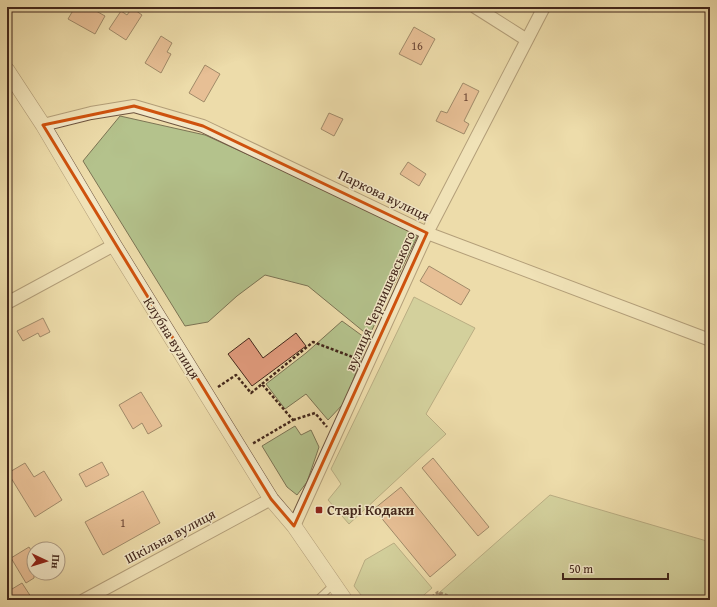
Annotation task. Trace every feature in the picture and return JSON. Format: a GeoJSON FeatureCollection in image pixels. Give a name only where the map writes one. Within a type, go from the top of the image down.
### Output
{"type":"FeatureCollection","features":[{"type":"Feature","properties":{"kind":"street"},"geometry":{"type":"LineString","coordinates":[[474,7],[527,40]]}},
{"type":"Feature","properties":{"kind":"street","name":"вулиця Чернишевського"},"geometry":{"type":"LineString","coordinates":[[294,526],[427,233],[544,7]]}},
{"type":"Feature","properties":{"kind":"street","name":"Клубна вулиця"},"geometry":{"type":"LineString","coordinates":[[7,70],[43,125],[114,245],[271,499],[294,526],[345,600]]}},
{"type":"Feature","properties":{"kind":"street","name":"Паркова вулиця"},"geometry":{"type":"LineString","coordinates":[[43,125],[70,120],[91,113],[134,106],[203,126],[427,233],[710,340]]}},
{"type":"Feature","properties":{"kind":"street"},"geometry":{"type":"LineString","coordinates":[[7,304],[114,245]]}},
{"type":"Feature","properties":{"kind":"street","name":"Шкільна вулиця"},"geometry":{"type":"LineString","coordinates":[[84,600],[271,499]]}},
{"type":"Feature","properties":{"kind":"lane"},"geometry":{"type":"LineString","coordinates":[[317,600],[334,584]]}},
{"type":"Feature","properties":{"kind":"path"},"geometry":{"type":"LineString","coordinates":[[207,395],[236,375],[251,393],[312,342],[368,363]]}},
{"type":"Feature","properties":{"kind":"path"},"geometry":{"type":"LineString","coordinates":[[262,384],[293,420]]}},
{"type":"Feature","properties":{"kind":"path"},"geometry":{"type":"LineString","coordinates":[[241,450],[293,420],[315,413],[335,436]]}},
{"type":"Feature","properties":{"kind":"path"},"geometry":{"type":"LineString","coordinates":[[428,600],[438,592]]}},
{"type":"Feature","properties":{"kind":"path"},"geometry":{"type":"LineString","coordinates":[[438,592],[446,600]]}},
{"type":"Feature","properties":{"kind":"path"},"geometry":{"type":"LineString","coordinates":[[438,592],[460,600]]}},
{"type":"Feature","properties":{"kind":"highlighted area"},"geometry":{"type":"Polygon","coordinates":[[[134,106],[203,126],[427,233],[294,526],[271,499],[43,125],[134,106]]]}},
{"type":"Feature","properties":{"kind":"green space"},"geometry":{"type":"Polygon","coordinates":[[[120,116],[205,135],[419,233],[369,336],[308,286],[265,275],[237,296],[208,322],[185,326],[83,161],[120,116]]]}},
{"type":"Feature","properties":{"kind":"green space"},"geometry":{"type":"Polygon","coordinates":[[[414,297],[475,328],[426,414],[446,434],[349,524],[328,500],[341,484],[331,469],[414,297]]]}},
{"type":"Feature","properties":{"kind":"green space"},"geometry":{"type":"Polygon","coordinates":[[[342,321],[368,340],[345,402],[328,420],[306,394],[285,409],[266,384],[306,353],[342,321]]]}},
{"type":"Feature","properties":{"kind":"green space"},"geometry":{"type":"Polygon","coordinates":[[[295,426],[301,435],[311,430],[319,447],[307,482],[297,495],[287,487],[262,446],[295,426]]]}},
{"type":"Feature","properties":{"kind":"green space"},"geometry":{"type":"Polygon","coordinates":[[[550,495],[710,542],[710,600],[431,600],[550,495]]]}},
{"type":"Feature","properties":{"kind":"green space"},"geometry":{"type":"Polygon","coordinates":[[[394,543],[432,588],[418,600],[365,600],[354,586],[365,560],[394,543]]]}},
{"type":"Feature","properties":{"kind":"building"},"geometry":{"type":"Polygon","coordinates":[[[75,7],[89,7],[105,16],[95,34],[68,19],[75,7]]]}},
{"type":"Feature","properties":{"kind":"building"},"geometry":{"type":"Polygon","coordinates":[[[132,8],[142,15],[126,40],[109,29],[121,11],[127,15],[132,8]]]}},
{"type":"Feature","properties":{"kind":"building"},"geometry":{"type":"Polygon","coordinates":[[[414,27],[435,39],[421,65],[399,54],[414,27]]]}},
{"type":"Feature","properties":{"kind":"building"},"geometry":{"type":"Polygon","coordinates":[[[161,36],[172,43],[167,52],[171,54],[161,73],[145,63],[161,36]]]}},
{"type":"Feature","properties":{"kind":"building"},"geometry":{"type":"Polygon","coordinates":[[[205,65],[220,74],[204,102],[189,93],[205,65]]]}},
{"type":"Feature","properties":{"kind":"building"},"geometry":{"type":"Polygon","coordinates":[[[463,83],[479,91],[464,121],[469,124],[464,134],[436,121],[441,111],[447,113],[463,83]]]}},
{"type":"Feature","properties":{"kind":"building"},"geometry":{"type":"Polygon","coordinates":[[[329,113],[343,119],[334,136],[321,129],[329,113]]]}},
{"type":"Feature","properties":{"kind":"building"},"geometry":{"type":"Polygon","coordinates":[[[408,162],[426,174],[419,186],[400,174],[408,162]]]}},
{"type":"Feature","properties":{"kind":"building"},"geometry":{"type":"Polygon","coordinates":[[[429,266],[470,290],[461,305],[420,281],[429,266]]]}},
{"type":"Feature","properties":{"kind":"building"},"geometry":{"type":"Polygon","coordinates":[[[43,318],[50,332],[40,337],[38,333],[23,341],[17,331],[43,318]]]}},
{"type":"Feature","properties":{"kind":"building"},"geometry":{"type":"Polygon","coordinates":[[[296,333],[306,346],[252,386],[228,354],[249,338],[263,358],[296,333]]]}},
{"type":"Feature","properties":{"kind":"building"},"geometry":{"type":"Polygon","coordinates":[[[141,392],[162,426],[148,434],[142,423],[133,429],[119,405],[141,392]]]}},
{"type":"Feature","properties":{"kind":"building"},"geometry":{"type":"Polygon","coordinates":[[[433,458],[489,527],[478,536],[422,468],[433,458]]]}},
{"type":"Feature","properties":{"kind":"building"},"geometry":{"type":"Polygon","coordinates":[[[102,462],[109,475],[86,487],[79,474],[102,462]]]}},
{"type":"Feature","properties":{"kind":"building"},"geometry":{"type":"Polygon","coordinates":[[[25,463],[34,477],[44,471],[62,500],[35,517],[8,473],[25,463]]]}},
{"type":"Feature","properties":{"kind":"building"},"geometry":{"type":"Polygon","coordinates":[[[401,487],[456,555],[430,577],[374,509],[401,487]]]}},
{"type":"Feature","properties":{"kind":"building"},"geometry":{"type":"Polygon","coordinates":[[[143,491],[160,523],[103,555],[85,522],[143,491]]]}},
{"type":"Feature","properties":{"kind":"building"},"geometry":{"type":"Polygon","coordinates":[[[26,549],[26,581],[29,581],[26,583],[11,558],[26,549]]]}},
{"type":"Feature","properties":{"kind":"building"},"geometry":{"type":"Polygon","coordinates":[[[22,583],[33,600],[7,600],[7,592],[22,583]]]}},
{"type":"Feature","properties":{"kind":"place","name":"Старі Кодаки"},"geometry":{"type":"Point","coordinates":[319,510]}}]}
